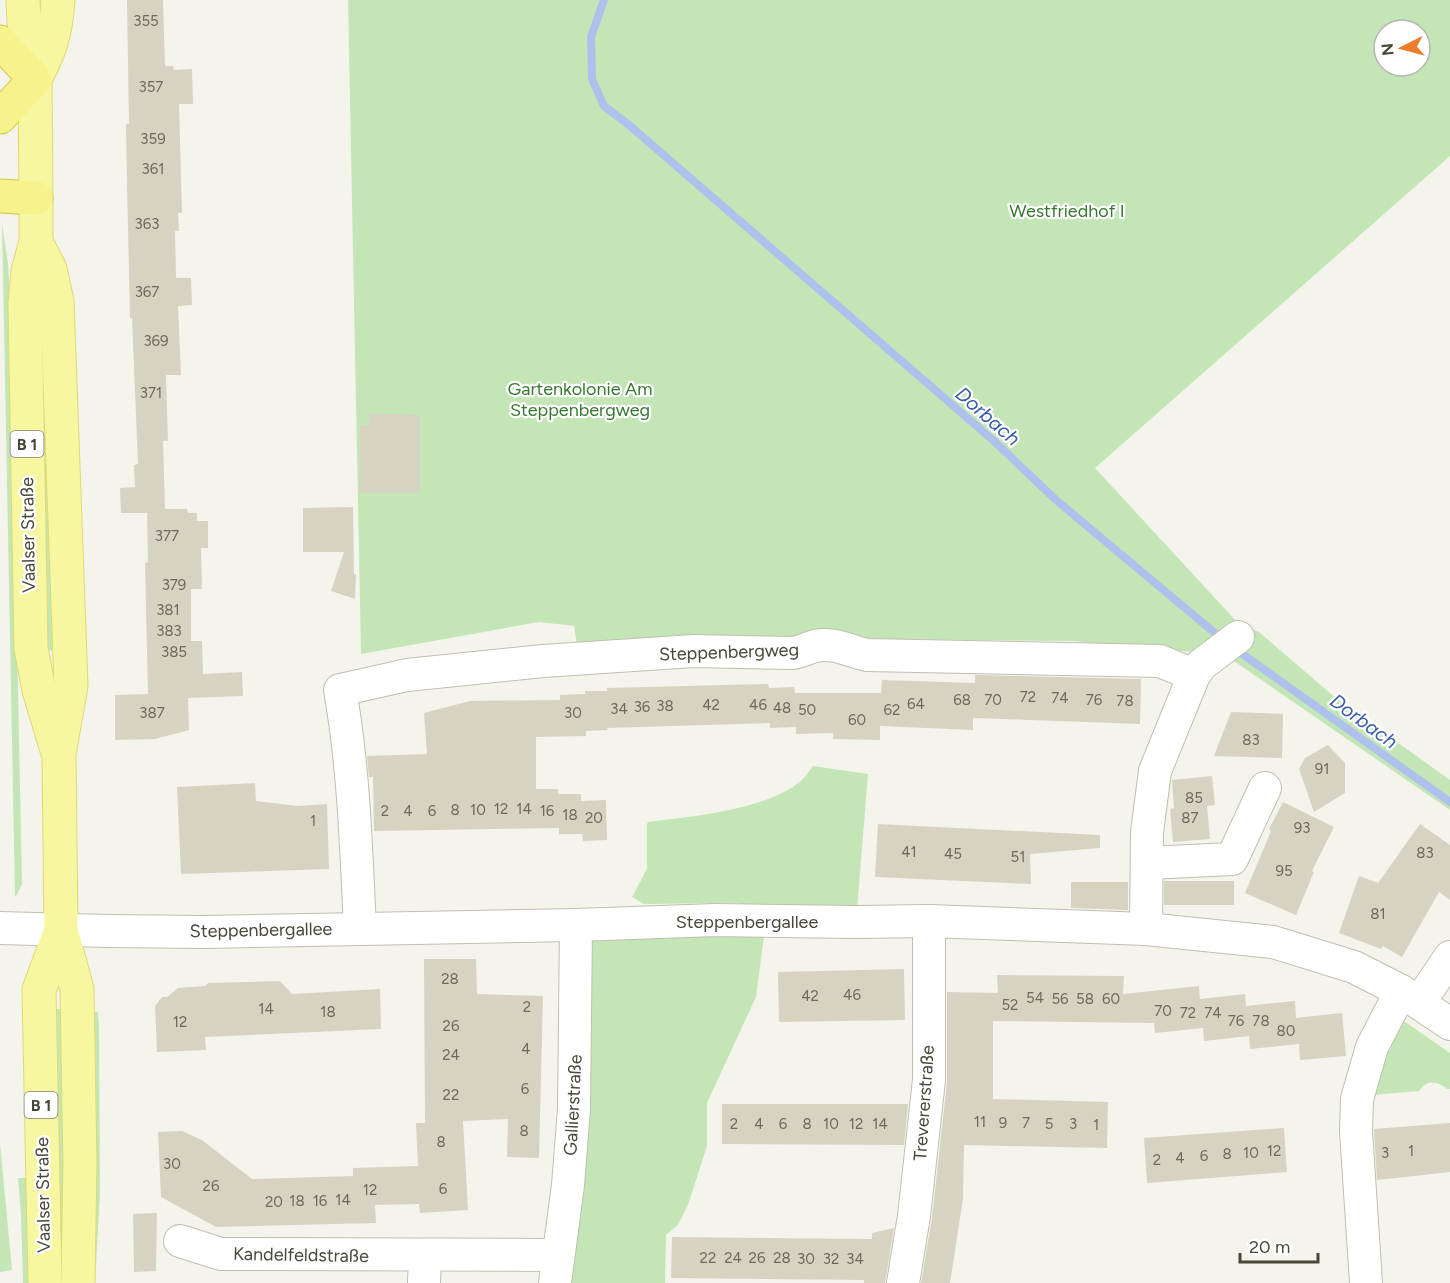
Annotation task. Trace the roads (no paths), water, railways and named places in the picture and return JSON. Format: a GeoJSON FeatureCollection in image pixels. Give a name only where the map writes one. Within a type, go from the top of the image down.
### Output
{"type":"FeatureCollection","features":[{"type":"Feature","properties":{"kind":"highway"},"geometry":{"type":"LineString","coordinates":[[0,42],[34,80],[0,117]]}},
{"type":"Feature","properties":{"kind":"highway"},"geometry":{"type":"LineString","coordinates":[[0,196],[36,198]]}},
{"type":"Feature","properties":{"kind":"main road","name":"Vaalser Straße"},"geometry":{"type":"LineString","coordinates":[[23,0],[24,23],[34,80],[36,242],[50,269],[57,301],[71,686],[59,754],[61,930],[77,989],[80,1163],[78,1283]]}},
{"type":"Feature","properties":{"kind":"main road"},"geometry":{"type":"LineString","coordinates":[[34,80],[48,56],[57,23],[58,0]]}},
{"type":"Feature","properties":{"kind":"main road","name":"Vaalser Straße"},"geometry":{"type":"LineString","coordinates":[[45,1283],[39,990],[61,930]]}},
{"type":"Feature","properties":{"kind":"street"},"geometry":{"type":"LineString","coordinates":[[1146,929],[1150,802],[1155,771],[1203,666],[1238,637]]}},
{"type":"Feature","properties":{"kind":"street","name":"Steppenbergweg"},"geometry":{"type":"LineString","coordinates":[[360,928],[357,840],[349,744],[340,690],[408,675],[543,661],[694,651],[792,653],[804,652],[814,646],[843,646],[867,655],[1160,661],[1203,666]]}},
{"type":"Feature","properties":{"kind":"street"},"geometry":{"type":"LineString","coordinates":[[1147,863],[1232,859],[1265,788]]}},
{"type":"Feature","properties":{"kind":"street","name":"Steppenbergallee"},"geometry":{"type":"LineString","coordinates":[[0,928],[205,932],[576,926],[716,920],[929,921],[1146,929],[1273,942],[1354,967],[1410,997],[1450,1024]]}},
{"type":"Feature","properties":{"kind":"street","name":"Trevererstraße"},"geometry":{"type":"LineString","coordinates":[[903,1283],[914,1216],[929,1080],[929,921]]}},
{"type":"Feature","properties":{"kind":"street","name":"Gallierstraße"},"geometry":{"type":"LineString","coordinates":[[556,1269],[568,1185],[574,1109],[576,926]]}},
{"type":"Feature","properties":{"kind":"street"},"geometry":{"type":"LineString","coordinates":[[1366,1283],[1356,1131],[1357,1099],[1372,1047],[1410,997],[1450,957]]}},
{"type":"Feature","properties":{"kind":"street","name":"Kandelfeldstraße"},"geometry":{"type":"LineString","coordinates":[[180,1241],[221,1254],[424,1269],[556,1269]]}},
{"type":"Feature","properties":{"kind":"waterway","name":"Dorbach"},"geometry":{"type":"LineString","coordinates":[[604,0],[591,37],[592,79],[604,106],[629,125],[994,441],[1056,500],[1222,639]]}},
{"type":"Feature","properties":{"kind":"waterway","name":"Dorbach"},"geometry":{"type":"LineString","coordinates":[[1234,648],[1450,802]]}},
{"type":"Feature","properties":{"kind":"park label","name":"Westfriedhof I"},"geometry":{"type":"Point","coordinates":[1067,211]}},
{"type":"Feature","properties":{"kind":"park label","name":"Gartenkolonie Am Steppenbergweg"},"geometry":{"type":"Point","coordinates":[580,399]}}]}
